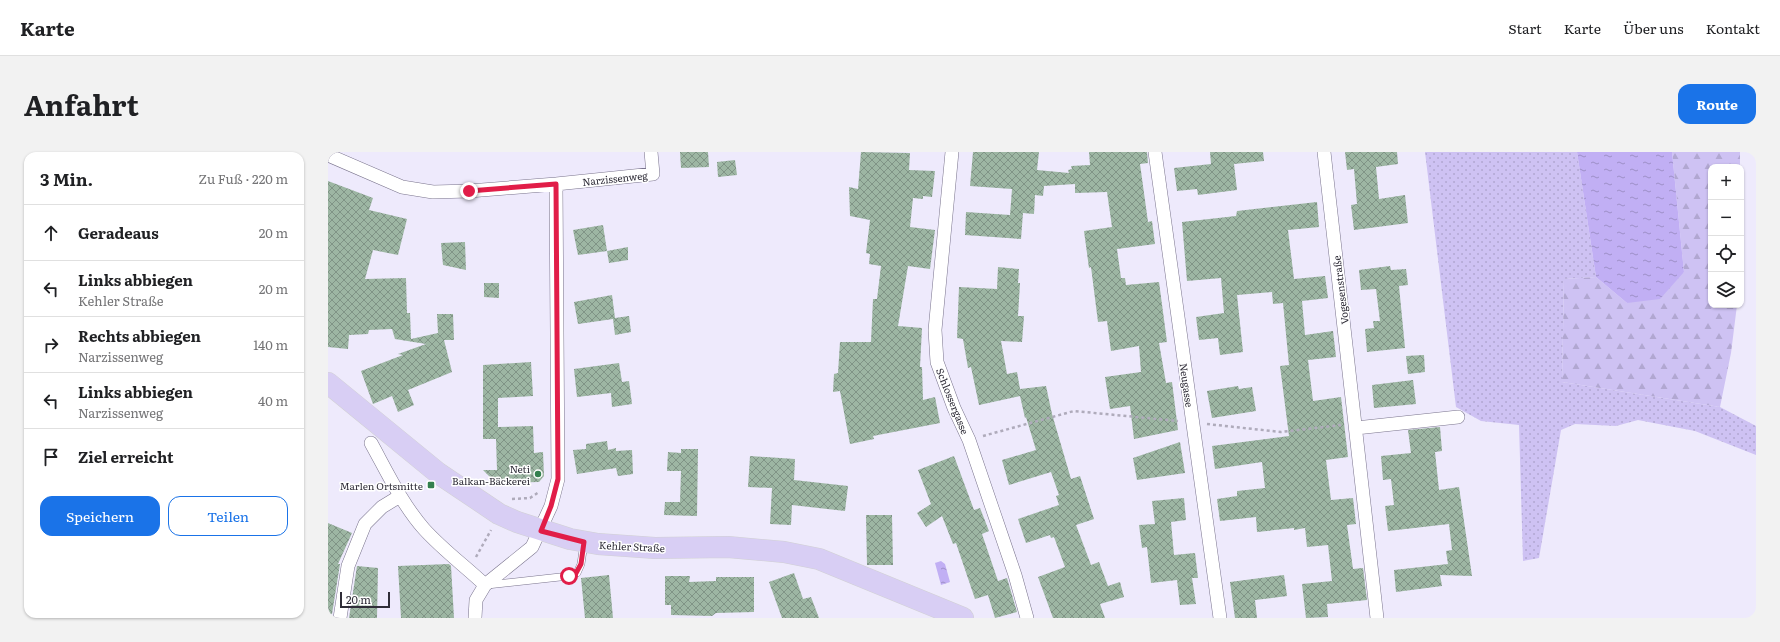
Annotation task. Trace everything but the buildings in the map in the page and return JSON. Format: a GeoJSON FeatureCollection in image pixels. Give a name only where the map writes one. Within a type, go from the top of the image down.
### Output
{"type":"FeatureCollection","features":[{"type":"Feature","properties":{"kind":"main road","name":"Kehler Straße"},"geometry":{"type":"LineString","coordinates":[[330,387],[438,473],[469,495],[499,514],[541,531],[584,542],[628,547],[728,548],[784,552],[819,560],[848,570],[963,618]]}},
{"type":"Feature","properties":{"kind":"street","name":"Narzissenweg"},"geometry":{"type":"LineString","coordinates":[[328,155],[402,187],[433,192],[469,191],[556,184],[653,174],[651,152]]}},
{"type":"Feature","properties":{"kind":"street","name":"Schlossergasse"},"geometry":{"type":"LineString","coordinates":[[952,152],[935,330],[937,362],[954,408],[969,440],[1015,575],[1027,618]]}},
{"type":"Feature","properties":{"kind":"street","name":"Neugasse"},"geometry":{"type":"LineString","coordinates":[[1155,152],[1220,618]]}},
{"type":"Feature","properties":{"kind":"street","name":"Vogesenstraße"},"geometry":{"type":"LineString","coordinates":[[1324,152],[1378,618]]}},
{"type":"Feature","properties":{"kind":"street"},"geometry":{"type":"LineString","coordinates":[[475,618],[476,600],[485,585],[532,547],[541,531],[551,506],[558,479],[556,184]]}},
{"type":"Feature","properties":{"kind":"street"},"geometry":{"type":"LineString","coordinates":[[1356,426],[1458,417]]}},
{"type":"Feature","properties":{"kind":"street"},"geometry":{"type":"LineString","coordinates":[[371,443],[400,496],[423,528],[444,550],[485,585]]}},
{"type":"Feature","properties":{"kind":"street"},"geometry":{"type":"LineString","coordinates":[[340,618],[348,566],[365,524],[382,507],[400,496]]}},
{"type":"Feature","properties":{"kind":"lane"},"geometry":{"type":"LineString","coordinates":[[485,585],[569,576],[576,573],[581,564],[584,542]]}},
{"type":"Feature","properties":{"kind":"path"},"geometry":{"type":"LineString","coordinates":[[969,440],[1074,411],[1281,432],[1356,426]]}},
{"type":"Feature","properties":{"kind":"green space"},"geometry":{"type":"Polygon","coordinates":[[[1425,152],[1577,152],[1596,277],[1564,279],[1562,382],[1720,407],[1756,426],[1756,455],[1695,431],[1638,420],[1616,426],[1575,424],[1561,430],[1539,558],[1523,561],[1519,425],[1481,421],[1456,407],[1425,152]]]}},
{"type":"Feature","properties":{"kind":"green space"},"geometry":{"type":"Polygon","coordinates":[[[1672,152],[1740,152],[1740,164],[1708,164],[1708,308],[1737,308],[1731,353],[1720,407],[1562,382],[1564,279],[1596,277],[1627,303],[1684,272],[1672,152]]]}},
{"type":"Feature","properties":{"kind":"water"},"geometry":{"type":"Polygon","coordinates":[[[1577,152],[1672,152],[1684,272],[1660,299],[1627,303],[1596,277],[1577,152]]]}},
{"type":"Feature","properties":{"kind":"water"},"geometry":{"type":"Polygon","coordinates":[[[941,561],[945,564],[950,582],[941,585],[935,563],[941,561]]]}},
{"type":"Feature","properties":{"kind":"place","name":"Neti Balkan-Bäckerei"},"geometry":{"type":"Point","coordinates":[538,474]}},
{"type":"Feature","properties":{"kind":"place","name":"Marlen Ortsmitte"},"geometry":{"type":"Point","coordinates":[431,485]}},
{"type":"Feature","properties":{"kind":"route"},"geometry":{"type":"LineString","coordinates":[[469,191],[556,184],[558,479],[551,506],[541,531],[570,540],[584,542],[581,564],[576,573],[569,576]]}}]}
